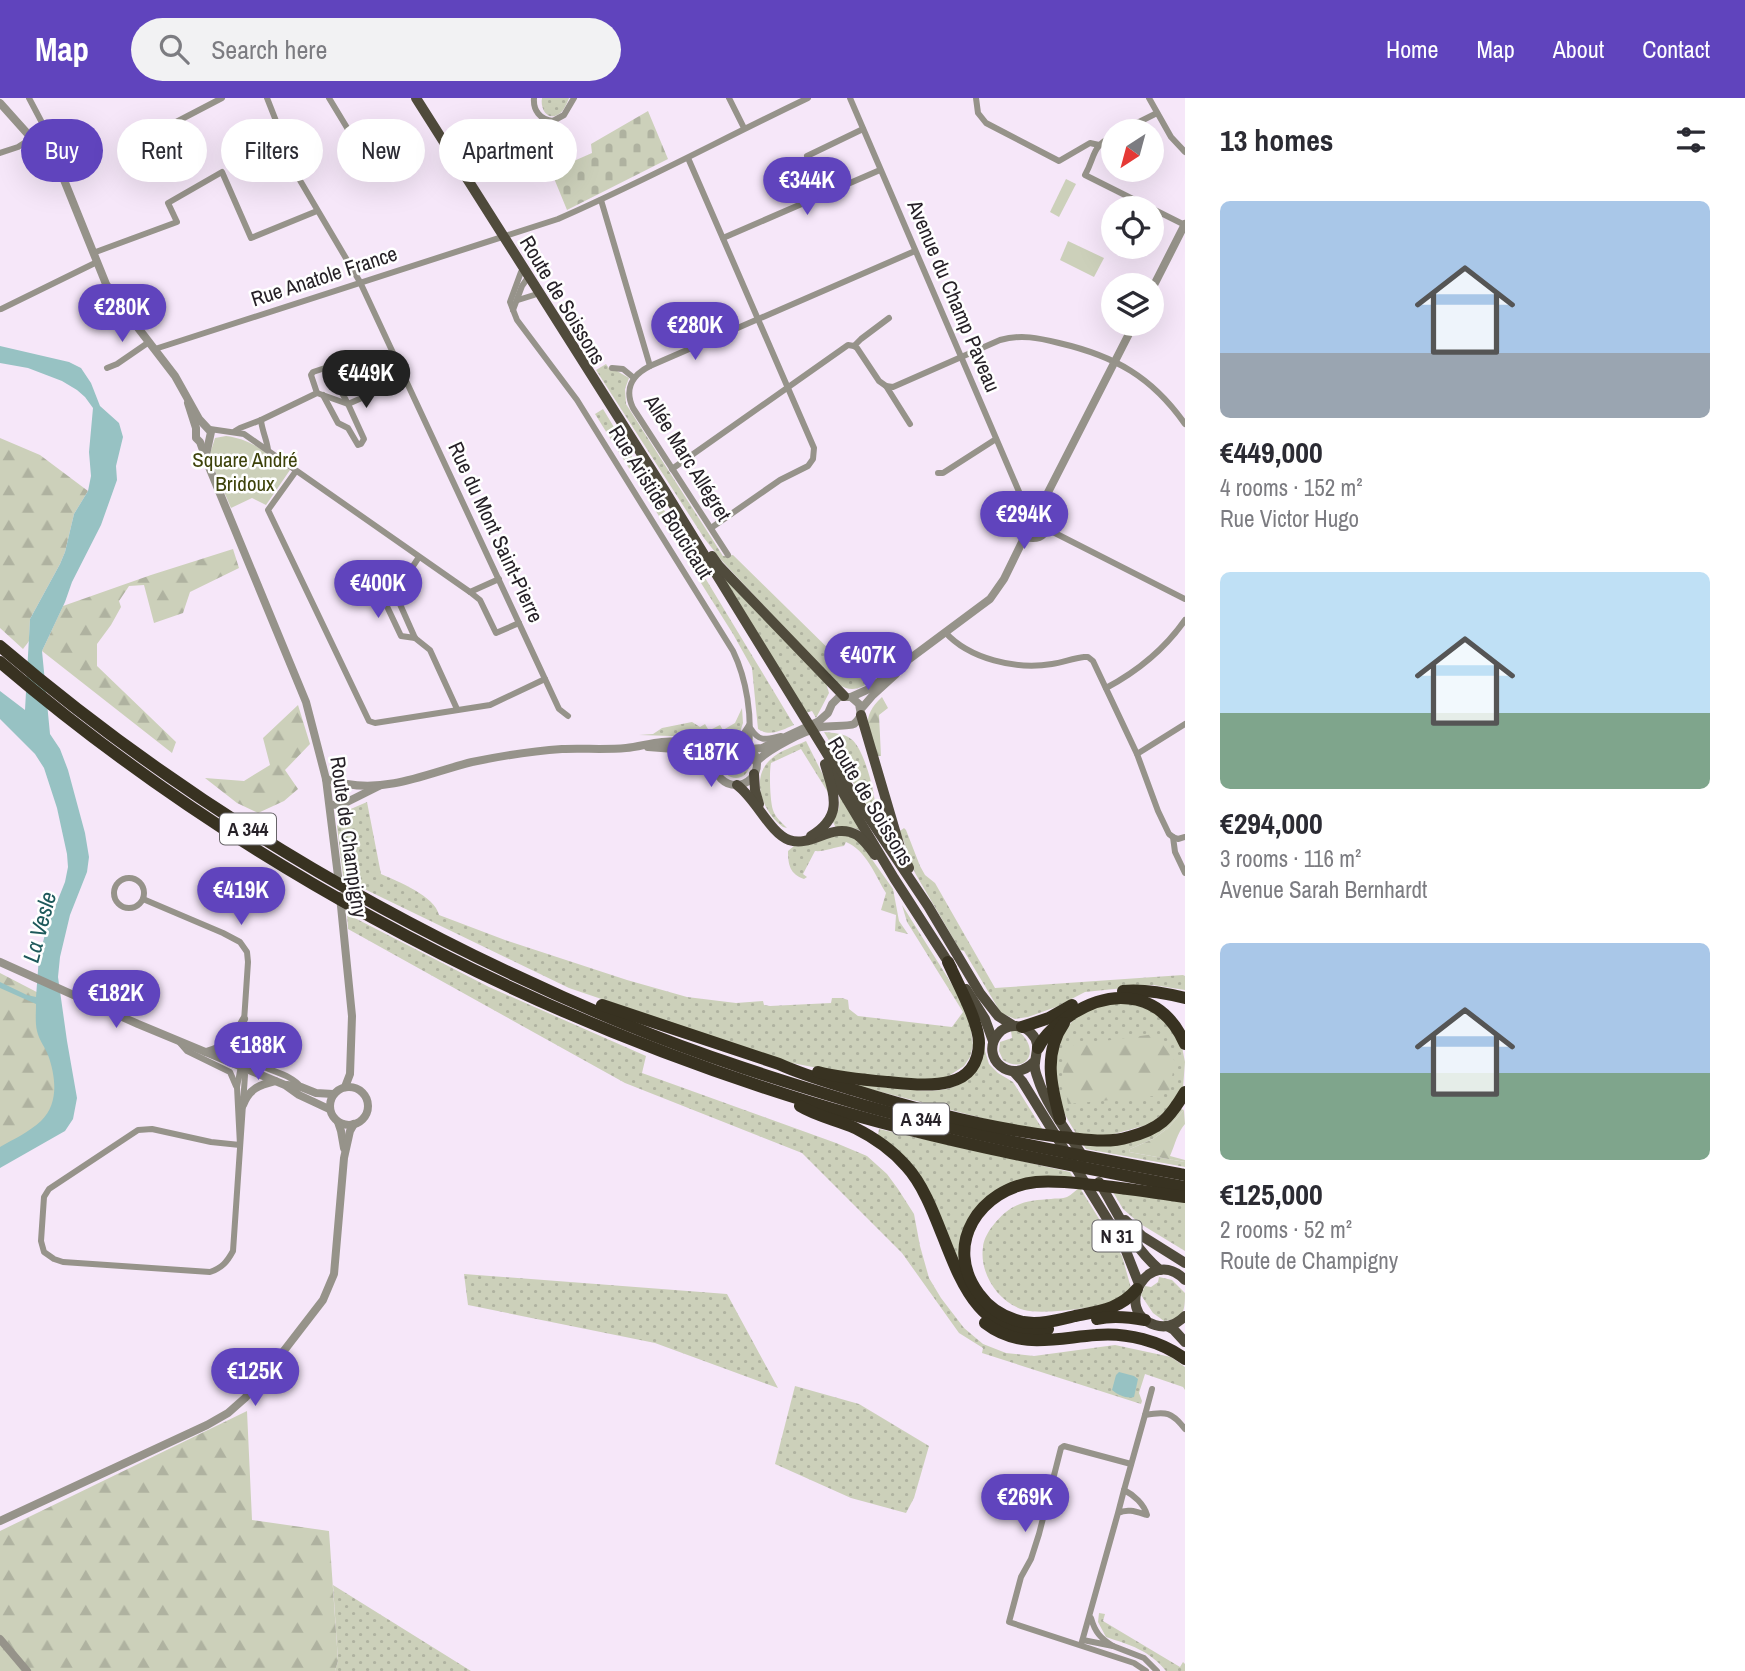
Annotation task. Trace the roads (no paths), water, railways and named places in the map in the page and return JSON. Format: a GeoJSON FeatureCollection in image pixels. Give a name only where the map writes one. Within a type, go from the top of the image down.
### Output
{"type":"FeatureCollection","features":[{"type":"Feature","properties":{"kind":"highway","name":"A 344"},"geometry":{"type":"LineString","coordinates":[[0,646],[80,711],[144,758],[272,844],[371,903],[518,978],[626,1025],[691,1049],[866,1106],[959,1129],[1185,1175]]}},
{"type":"Feature","properties":{"kind":"highway","name":"A 344"},"geometry":{"type":"LineString","coordinates":[[0,662],[131,764],[288,869],[455,961],[548,1005],[622,1037],[786,1095],[865,1118],[958,1141],[1185,1187]]}},
{"type":"Feature","properties":{"kind":"highway"},"geometry":{"type":"LineString","coordinates":[[518,978],[556,988],[621,1013],[779,1064],[826,1074],[937,1085],[962,1077],[973,1065],[979,1045],[978,1033],[948,962]]}},
{"type":"Feature","properties":{"kind":"highway"},"geometry":{"type":"LineString","coordinates":[[1018,1026],[1049,1018],[1101,993],[1132,990],[1185,998]]}},
{"type":"Feature","properties":{"kind":"highway"},"geometry":{"type":"LineString","coordinates":[[1037,1054],[1047,1032],[1083,1007],[1101,1000],[1131,997],[1156,1007],[1173,1023],[1185,1044]]}},
{"type":"Feature","properties":{"kind":"highway"},"geometry":{"type":"LineString","coordinates":[[1055,1123],[1051,1051],[1059,1030],[1068,1017]]}},
{"type":"Feature","properties":{"kind":"highway"},"geometry":{"type":"LineString","coordinates":[[779,1064],[796,1072],[880,1098],[966,1121],[1026,1133],[1097,1141],[1128,1138],[1153,1129],[1167,1119],[1185,1093]]}},
{"type":"Feature","properties":{"kind":"highway"},"geometry":{"type":"LineString","coordinates":[[786,1095],[803,1108],[855,1128],[878,1142],[908,1167],[933,1211],[963,1286],[983,1312],[998,1322],[1025,1331],[1044,1330],[1106,1317],[1145,1320]]}},
{"type":"Feature","properties":{"kind":"highway"},"geometry":{"type":"LineString","coordinates":[[1138,1286],[1121,1304],[1105,1310],[1045,1323],[1023,1322],[1002,1315],[985,1302],[972,1285],[964,1264],[965,1239],[975,1217],[987,1202],[1007,1189],[1035,1182],[1066,1182],[1185,1197]]}},
{"type":"Feature","properties":{"kind":"highway"},"geometry":{"type":"LineString","coordinates":[[963,1286],[964,1300],[978,1318],[994,1330],[1010,1337],[1047,1341],[1099,1334],[1119,1335],[1159,1345],[1185,1359]]}},
{"type":"Feature","properties":{"kind":"main road","name":"Route de Soissons"},"geometry":{"type":"LineString","coordinates":[[416,98],[504,238],[534,295],[574,351],[796,709]]}},
{"type":"Feature","properties":{"kind":"main road","name":"Route de Soissons"},"geometry":{"type":"LineString","coordinates":[[525,276],[665,491],[817,745],[928,906],[989,1007],[1004,1021],[1018,1026]]}},
{"type":"Feature","properties":{"kind":"main road"},"geometry":{"type":"LineString","coordinates":[[665,491],[719,566],[847,696]]}},
{"type":"Feature","properties":{"kind":"main road"},"geometry":{"type":"LineString","coordinates":[[861,712],[901,851],[928,906]]}},
{"type":"Feature","properties":{"kind":"main road","name":"Route de Soissons"},"geometry":{"type":"LineString","coordinates":[[817,745],[825,764],[894,878],[981,1013],[993,1041]]}},
{"type":"Feature","properties":{"kind":"main road"},"geometry":{"type":"LineString","coordinates":[[793,841],[814,835],[826,825],[834,813],[835,796],[825,764]]}},
{"type":"Feature","properties":{"kind":"main road"},"geometry":{"type":"LineString","coordinates":[[754,774],[761,811]]}},
{"type":"Feature","properties":{"kind":"main road"},"geometry":{"type":"LineString","coordinates":[[737,785],[775,831],[786,839],[806,842],[832,831],[855,834],[894,878]]}},
{"type":"Feature","properties":{"kind":"main road"},"geometry":{"type":"LineString","coordinates":[[1018,1026],[1033,1035],[1037,1054],[1029,1067],[1013,1072],[1002,1068],[995,1059],[992,1047],[993,1041],[1002,1030],[1018,1026]]}},
{"type":"Feature","properties":{"kind":"main road","name":"N 31"},"geometry":{"type":"LineString","coordinates":[[1037,1054],[1035,1069],[1055,1123],[1089,1190],[1124,1246],[1138,1286]]}},
{"type":"Feature","properties":{"kind":"main road","name":"N 31"},"geometry":{"type":"LineString","coordinates":[[1013,1072],[1055,1123],[1067,1130],[1135,1244],[1160,1270]]}},
{"type":"Feature","properties":{"kind":"main road"},"geometry":{"type":"LineString","coordinates":[[1115,1209],[1142,1236],[1185,1263]]}},
{"type":"Feature","properties":{"kind":"main road"},"geometry":{"type":"LineString","coordinates":[[1185,1280],[1175,1272],[1160,1270],[1146,1276],[1138,1286],[1135,1297],[1136,1305],[1145,1320],[1159,1326],[1174,1324],[1185,1316]]}},
{"type":"Feature","properties":{"kind":"main road"},"geometry":{"type":"LineString","coordinates":[[1167,1326],[1185,1342]]}},
{"type":"Feature","properties":{"kind":"street"},"geometry":{"type":"LineString","coordinates":[[0,98],[7,111]]}},
{"type":"Feature","properties":{"kind":"street"},"geometry":{"type":"LineString","coordinates":[[29,98],[40,119]]}},
{"type":"Feature","properties":{"kind":"street"},"geometry":{"type":"LineString","coordinates":[[182,119],[222,98]]}},
{"type":"Feature","properties":{"kind":"street","name":"Rue du Mont Saint-Pierre"},"geometry":{"type":"LineString","coordinates":[[267,98],[298,177],[360,282],[559,709],[568,716]]}},
{"type":"Feature","properties":{"kind":"street"},"geometry":{"type":"LineString","coordinates":[[329,98],[342,119]]}},
{"type":"Feature","properties":{"kind":"street"},"geometry":{"type":"LineString","coordinates":[[534,98],[533,105],[537,113],[553,121],[564,115],[574,98]]}},
{"type":"Feature","properties":{"kind":"street"},"geometry":{"type":"LineString","coordinates":[[729,98],[744,128]]}},
{"type":"Feature","properties":{"kind":"street","name":"Rue Anatole France"},"geometry":{"type":"LineString","coordinates":[[107,368],[152,345],[504,238],[558,219],[808,98]]}},
{"type":"Feature","properties":{"kind":"street","name":"Avenue du Champ Paveau"},"geometry":{"type":"LineString","coordinates":[[850,98],[1026,508]]}},
{"type":"Feature","properties":{"kind":"street"},"geometry":{"type":"LineString","coordinates":[[976,98],[978,113],[986,123],[1059,161],[1090,143],[1098,145]]}},
{"type":"Feature","properties":{"kind":"street"},"geometry":{"type":"LineString","coordinates":[[1149,98],[1171,137],[1183,150],[1185,161]]}},
{"type":"Feature","properties":{"kind":"street","name":"Route de Champigny"},"geometry":{"type":"LineString","coordinates":[[0,103],[21,126]]}},
{"type":"Feature","properties":{"kind":"street"},"geometry":{"type":"LineString","coordinates":[[1145,119],[1157,113]]}},
{"type":"Feature","properties":{"kind":"street"},"geometry":{"type":"LineString","coordinates":[[807,156],[863,128]]}},
{"type":"Feature","properties":{"kind":"street"},"geometry":{"type":"LineString","coordinates":[[1101,143],[1085,175],[1185,224],[1160,273]]}},
{"type":"Feature","properties":{"kind":"street"},"geometry":{"type":"LineString","coordinates":[[0,153],[21,145]]}},
{"type":"Feature","properties":{"kind":"street"},"geometry":{"type":"LineString","coordinates":[[688,158],[814,448],[813,459],[808,466],[780,480],[711,528]]}},
{"type":"Feature","properties":{"kind":"street"},"geometry":{"type":"LineString","coordinates":[[723,239],[880,170]]}},
{"type":"Feature","properties":{"kind":"street"},"geometry":{"type":"LineString","coordinates":[[93,253],[177,222],[168,203],[222,172],[251,237],[317,211]]}},
{"type":"Feature","properties":{"kind":"street","name":"Route de Champigny"},"geometry":{"type":"LineString","coordinates":[[65,182],[106,284],[175,376],[188,403],[197,431],[196,436],[207,435]]}},
{"type":"Feature","properties":{"kind":"street"},"geometry":{"type":"LineString","coordinates":[[601,200],[650,366]]}},
{"type":"Feature","properties":{"kind":"street","name":"Allée Marc Allégret"},"geometry":{"type":"LineString","coordinates":[[728,555],[629,400],[634,378],[650,366],[915,251]]}},
{"type":"Feature","properties":{"kind":"street"},"geometry":{"type":"LineString","coordinates":[[1,309],[97,262]]}},
{"type":"Feature","properties":{"kind":"street"},"geometry":{"type":"LineString","coordinates":[[512,312],[525,276]]}},
{"type":"Feature","properties":{"kind":"street"},"geometry":{"type":"LineString","coordinates":[[512,312],[510,303],[525,276]]}},
{"type":"Feature","properties":{"kind":"street"},"geometry":{"type":"LineString","coordinates":[[518,300],[534,295]]}},
{"type":"Feature","properties":{"kind":"street","name":"Rue Aristide Boucicaut"},"geometry":{"type":"LineString","coordinates":[[512,312],[577,400],[733,651],[743,674],[750,726],[750,749]]}},
{"type":"Feature","properties":{"kind":"street"},"geometry":{"type":"LineString","coordinates":[[854,346],[890,318]]}},
{"type":"Feature","properties":{"kind":"street"},"geometry":{"type":"LineString","coordinates":[[886,386],[893,387],[1000,340],[1022,336],[1039,338],[1080,348],[1135,372],[1162,395],[1185,424]]}},
{"type":"Feature","properties":{"kind":"street"},"geometry":{"type":"LineString","coordinates":[[1040,508],[1128,336]]}},
{"type":"Feature","properties":{"kind":"street"},"geometry":{"type":"LineString","coordinates":[[672,469],[848,345],[854,346],[879,381],[886,386],[910,424]]}},
{"type":"Feature","properties":{"kind":"street"},"geometry":{"type":"LineString","coordinates":[[325,368],[330,371],[348,404],[364,439],[358,445],[348,428],[338,423],[320,394],[311,375],[313,372],[325,368]]}},
{"type":"Feature","properties":{"kind":"street","name":"Allée Marc Allégret"},"geometry":{"type":"LineString","coordinates":[[612,368],[620,368],[634,378]]}},
{"type":"Feature","properties":{"kind":"street"},"geometry":{"type":"LineString","coordinates":[[235,431],[320,394],[348,404],[405,379]]}},
{"type":"Feature","properties":{"kind":"street","name":"Route de Champigny"},"geometry":{"type":"LineString","coordinates":[[188,403],[207,435],[205,458],[306,702],[326,779],[331,805],[352,1016],[350,1074],[345,1087]]}},
{"type":"Feature","properties":{"kind":"street"},"geometry":{"type":"LineString","coordinates":[[261,420],[268,450]]}},
{"type":"Feature","properties":{"kind":"street"},"geometry":{"type":"LineString","coordinates":[[207,435],[235,431],[268,450],[480,600],[496,633],[519,623]]}},
{"type":"Feature","properties":{"kind":"street"},"geometry":{"type":"LineString","coordinates":[[938,473],[943,473],[996,439]]}},
{"type":"Feature","properties":{"kind":"street"},"geometry":{"type":"LineString","coordinates":[[296,471],[268,510],[369,721],[375,723],[489,705],[545,679]]}},
{"type":"Feature","properties":{"kind":"street"},"geometry":{"type":"LineString","coordinates":[[1026,508],[1040,508],[1048,517],[1047,529],[1038,537],[1026,536],[1020,532],[1018,526],[1021,513],[1026,508]]}},
{"type":"Feature","properties":{"kind":"street"},"geometry":{"type":"LineString","coordinates":[[1047,529],[1185,599]]}},
{"type":"Feature","properties":{"kind":"street"},"geometry":{"type":"LineString","coordinates":[[750,749],[762,748],[819,721],[831,709],[835,700],[869,689],[990,599],[1004,579],[1026,536]]}},
{"type":"Feature","properties":{"kind":"street"},"geometry":{"type":"LineString","coordinates":[[415,638],[401,636],[383,598],[395,593],[419,557]]}},
{"type":"Feature","properties":{"kind":"street"},"geometry":{"type":"LineString","coordinates":[[470,592],[499,579]]}},
{"type":"Feature","properties":{"kind":"street"},"geometry":{"type":"LineString","coordinates":[[395,593],[415,638],[430,650],[457,709]]}},
{"type":"Feature","properties":{"kind":"street"},"geometry":{"type":"LineString","coordinates":[[1106,688],[1158,653],[1185,620]]}},
{"type":"Feature","properties":{"kind":"street"},"geometry":{"type":"LineString","coordinates":[[945,632],[954,642],[973,652],[1015,665],[1052,664],[1079,657],[1091,659],[1137,754],[1185,873]]}},
{"type":"Feature","properties":{"kind":"street"},"geometry":{"type":"LineString","coordinates":[[756,762],[793,738],[816,729],[850,726],[858,720],[873,695],[945,632]]}},
{"type":"Feature","properties":{"kind":"street"},"geometry":{"type":"LineString","coordinates":[[847,696],[856,699],[861,712]]}},
{"type":"Feature","properties":{"kind":"street"},"geometry":{"type":"LineString","coordinates":[[831,709],[832,718],[839,725]]}},
{"type":"Feature","properties":{"kind":"street"},"geometry":{"type":"LineString","coordinates":[[1137,754],[1185,724]]}},
{"type":"Feature","properties":{"kind":"street"},"geometry":{"type":"LineString","coordinates":[[326,779],[349,785],[380,786],[473,762],[539,751],[626,748],[677,741],[730,745],[745,745],[754,755],[754,774],[737,785],[721,778],[715,768],[718,753],[730,745],[745,733],[750,726],[761,739],[790,734]]}},
{"type":"Feature","properties":{"kind":"street"},"geometry":{"type":"LineString","coordinates":[[645,746],[701,751],[715,762]]}},
{"type":"Feature","properties":{"kind":"street"},"geometry":{"type":"LineString","coordinates":[[331,805],[343,804],[380,786]]}},
{"type":"Feature","properties":{"kind":"street"},"geometry":{"type":"LineString","coordinates":[[1173,838],[1185,837]]}},
{"type":"Feature","properties":{"kind":"street"},"geometry":{"type":"LineString","coordinates":[[134,878],[144,889],[143,899],[132,908],[122,906],[115,899],[114,889],[124,879],[134,878]]}},
{"type":"Feature","properties":{"kind":"street"},"geometry":{"type":"LineString","coordinates":[[143,899],[223,933],[240,942],[247,952],[242,1066],[237,1087],[240,1145]]}},
{"type":"Feature","properties":{"kind":"street"},"geometry":{"type":"LineString","coordinates":[[0,962],[285,1085],[299,1095],[330,1109]]}},
{"type":"Feature","properties":{"kind":"street"},"geometry":{"type":"LineString","coordinates":[[206,1052],[218,1049],[233,1039],[244,1019]]}},
{"type":"Feature","properties":{"kind":"street"},"geometry":{"type":"LineString","coordinates":[[244,1019],[247,1050],[254,1062],[295,1080],[301,1087]]}},
{"type":"Feature","properties":{"kind":"street"},"geometry":{"type":"LineString","coordinates":[[176,1040],[187,1051],[230,1072],[237,1087]]}},
{"type":"Feature","properties":{"kind":"street"},"geometry":{"type":"LineString","coordinates":[[240,1145],[211,1142],[152,1129],[138,1130],[49,1189],[44,1197],[41,1230],[44,1252],[63,1262],[210,1272],[220,1269],[233,1251],[245,1075],[242,1066]]}},
{"type":"Feature","properties":{"kind":"street","name":"Route de Champigny"},"geometry":{"type":"LineString","coordinates":[[350,1074],[356,1088]]}},
{"type":"Feature","properties":{"kind":"street"},"geometry":{"type":"LineString","coordinates":[[243,1105],[256,1087],[275,1081]]}},
{"type":"Feature","properties":{"kind":"street"},"geometry":{"type":"LineString","coordinates":[[0,1521],[228,1413],[245,1398],[319,1306],[334,1274],[344,1158],[350,1131],[354,1124],[365,1116],[368,1107],[366,1097],[356,1088],[345,1087],[333,1094],[316,1093],[285,1085]]}},
{"type":"Feature","properties":{"kind":"street"},"geometry":{"type":"LineString","coordinates":[[333,1094],[329,1104],[331,1114],[342,1133],[344,1158]]}},
{"type":"Feature","properties":{"kind":"street"},"geometry":{"type":"LineString","coordinates":[[338,1122],[354,1124]]}},
{"type":"Feature","properties":{"kind":"street"},"geometry":{"type":"LineString","coordinates":[[1082,1642],[1152,1389]]}},
{"type":"Feature","properties":{"kind":"street"},"geometry":{"type":"LineString","coordinates":[[1145,1415],[1163,1411],[1177,1418],[1185,1429]]}},
{"type":"Feature","properties":{"kind":"street"},"geometry":{"type":"LineString","coordinates":[[1131,1464],[1064,1446],[1061,1448],[1037,1540],[1021,1577],[1009,1622],[1082,1642],[1134,1663],[1146,1671]]}},
{"type":"Feature","properties":{"kind":"street"},"geometry":{"type":"LineString","coordinates":[[1118,1513],[1131,1510],[1147,1516],[1132,1493],[1124,1490]]}},
{"type":"Feature","properties":{"kind":"street"},"geometry":{"type":"LineString","coordinates":[[1090,1616],[1096,1633],[1102,1640],[1144,1658],[1157,1671]]}},
{"type":"Feature","properties":{"kind":"street"},"geometry":{"type":"LineString","coordinates":[[0,1639],[27,1671]]}},
{"type":"Feature","properties":{"kind":"street"},"geometry":{"type":"LineString","coordinates":[[1082,1642],[1112,1646]]}},
{"type":"Feature","properties":{"kind":"park label","name":"Square André Bridoux"},"geometry":{"type":"Point","coordinates":[245,471]}},
{"type":"Feature","properties":{"kind":"water label","name":"La Vesle"},"geometry":{"type":"Point","coordinates":[39,927]}}]}
